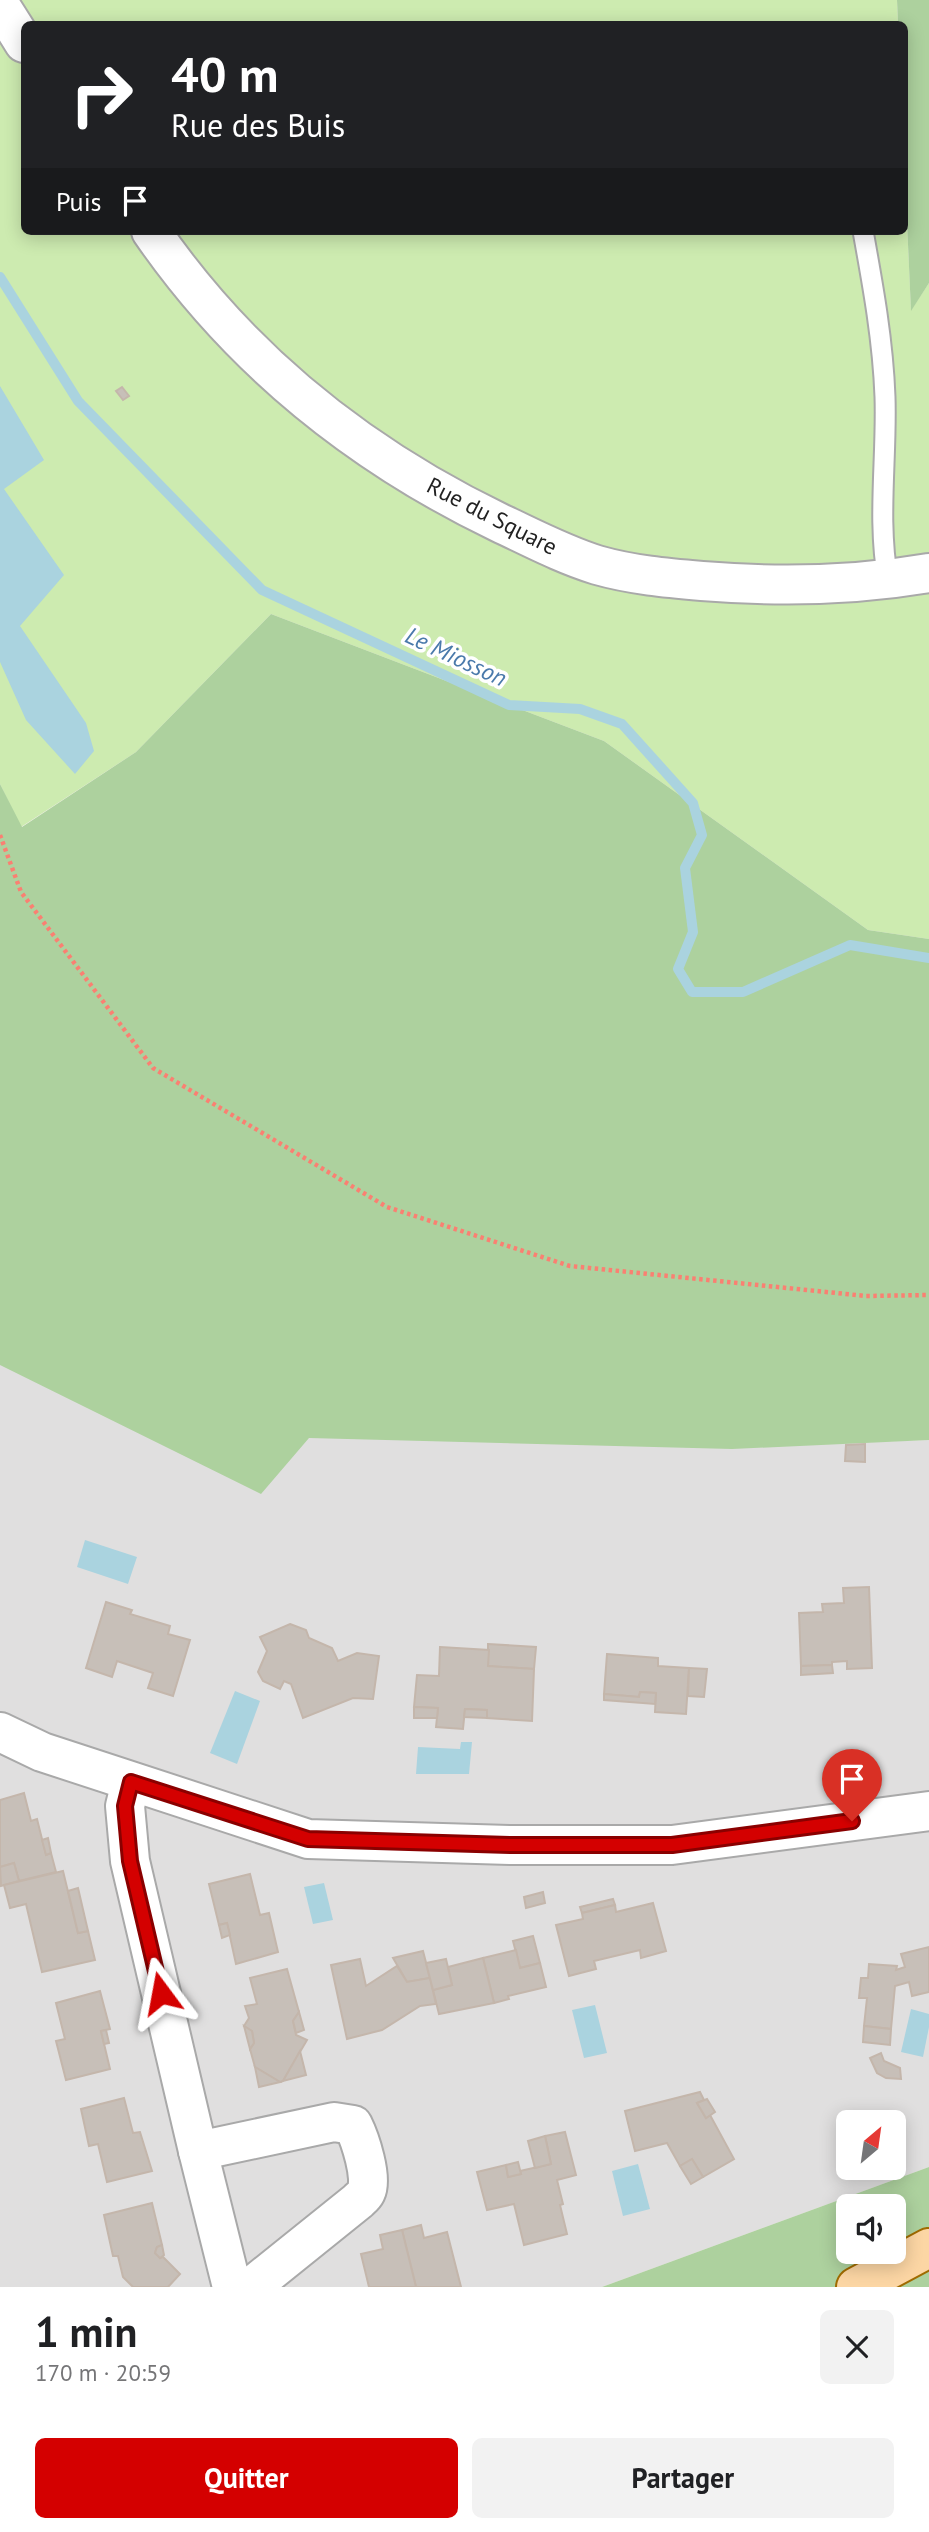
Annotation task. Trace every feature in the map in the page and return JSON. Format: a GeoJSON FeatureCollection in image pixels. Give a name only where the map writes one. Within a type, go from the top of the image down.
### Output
{"type":"FeatureCollection","features":[{"type":"Feature","properties":{"kind":"main road"},"geometry":{"type":"LineString","coordinates":[[856,2287],[929,2248]]}},
{"type":"Feature","properties":{"kind":"street"},"geometry":{"type":"LineString","coordinates":[[0,5],[21,38]]}},
{"type":"Feature","properties":{"kind":"street","name":"Rue du Square"},"geometry":{"type":"LineString","coordinates":[[154,235],[170,259],[257,359],[304,401],[377,455],[468,508],[530,537],[597,565],[653,577],[744,584],[839,584],[929,573]]}},
{"type":"Feature","properties":{"kind":"street"},"geometry":{"type":"LineString","coordinates":[[0,1732],[42,1752],[308,1839],[510,1845],[672,1845],[929,1811]]}},
{"type":"Feature","properties":{"kind":"street"},"geometry":{"type":"LineString","coordinates":[[131,1782],[125,1806],[130,1861],[232,2287]]}},
{"type":"Feature","properties":{"kind":"street"},"geometry":{"type":"LineString","coordinates":[[198,2151],[334,2122],[353,2125],[358,2134],[369,2176],[366,2191],[358,2201],[251,2287]]}},
{"type":"Feature","properties":{"kind":"lane"},"geometry":{"type":"LineString","coordinates":[[864,235],[877,308],[885,397],[883,530],[888,580]]}},
{"type":"Feature","properties":{"kind":"path"},"geometry":{"type":"LineString","coordinates":[[0,835],[21,892],[153,1068],[387,1207],[570,1266],[866,1296],[929,1296]]}},
{"type":"Feature","properties":{"kind":"shaded area"},"geometry":{"type":"Polygon","coordinates":[[[0,1252],[844,1443],[929,1440],[929,2167],[906,2175],[906,2110],[836,2110],[836,2180],[894,2180],[855,2194],[836,2194],[836,2201],[602,2287],[0,2287],[0,1252]]]}},
{"type":"Feature","properties":{"kind":"green space"},"geometry":{"type":"Polygon","coordinates":[[[0,0],[897,0],[898,21],[21,21],[21,235],[908,235],[911,310],[929,283],[929,939],[868,930],[604,741],[271,614],[136,752],[21,827],[0,784],[0,0]]]}},
{"type":"Feature","properties":{"kind":"green space"},"geometry":{"type":"Polygon","coordinates":[[[897,0],[929,0],[929,283],[911,311],[908,235],[908,21],[898,21],[897,0]]]}},
{"type":"Feature","properties":{"kind":"green space"},"geometry":{"type":"Polygon","coordinates":[[[271,614],[604,741],[868,930],[929,939],[929,1440],[732,1449],[309,1438],[261,1494],[0,1365],[0,784],[22,827],[136,752],[271,614]]]}},
{"type":"Feature","properties":{"kind":"green space"},"geometry":{"type":"Polygon","coordinates":[[[929,2167],[929,2287],[602,2287],[836,2201],[836,2264],[906,2264],[906,2194],[855,2194],[894,2180],[906,2180],[906,2175],[929,2167]]]}},
{"type":"Feature","properties":{"kind":"water"},"geometry":{"type":"Polygon","coordinates":[[[0,386],[44,460],[4,489],[64,575],[20,626],[86,723],[94,751],[75,774],[26,720],[0,662],[0,386]]]}},
{"type":"Feature","properties":{"kind":"water"},"geometry":{"type":"Polygon","coordinates":[[[85,1540],[137,1557],[128,1584],[77,1567],[85,1540]]]}},
{"type":"Feature","properties":{"kind":"water"},"geometry":{"type":"Polygon","coordinates":[[[235,1691],[260,1701],[237,1764],[210,1753],[235,1691]]]}},
{"type":"Feature","properties":{"kind":"water"},"geometry":{"type":"Polygon","coordinates":[[[461,1742],[472,1742],[469,1774],[416,1774],[418,1747],[460,1749],[461,1742]]]}},
{"type":"Feature","properties":{"kind":"water"},"geometry":{"type":"Polygon","coordinates":[[[324,1883],[333,1920],[313,1924],[304,1887],[324,1883]]]}},
{"type":"Feature","properties":{"kind":"water"},"geometry":{"type":"Polygon","coordinates":[[[595,2005],[607,2053],[584,2058],[572,2010],[595,2005]]]}},
{"type":"Feature","properties":{"kind":"water"},"geometry":{"type":"Polygon","coordinates":[[[911,2009],[929,2014],[923,2057],[901,2052],[911,2009]]]}},
{"type":"Feature","properties":{"kind":"water"},"geometry":{"type":"Polygon","coordinates":[[[638,2164],[650,2209],[623,2216],[612,2171],[638,2164]]]}},
{"type":"Feature","properties":{"kind":"building"},"geometry":{"type":"Polygon","coordinates":[[[122,387],[129,396],[123,400],[116,391],[122,387]]]}},
{"type":"Feature","properties":{"kind":"building"},"geometry":{"type":"Polygon","coordinates":[[[865,1444],[865,1462],[845,1461],[846,1445],[865,1444]]]}},
{"type":"Feature","properties":{"kind":"building"},"geometry":{"type":"Polygon","coordinates":[[[869,1587],[872,1668],[847,1669],[847,1661],[832,1662],[832,1665],[801,1666],[799,1613],[823,1612],[822,1604],[844,1603],[843,1588],[869,1587]]]}},
{"type":"Feature","properties":{"kind":"building"},"geometry":{"type":"Polygon","coordinates":[[[106,1602],[132,1610],[130,1614],[170,1626],[168,1634],[190,1640],[173,1696],[148,1688],[153,1673],[117,1661],[112,1677],[86,1668],[106,1602]]]}},
{"type":"Feature","properties":{"kind":"building"},"geometry":{"type":"Polygon","coordinates":[[[290,1624],[306,1630],[309,1638],[332,1648],[338,1661],[357,1653],[379,1656],[373,1699],[353,1698],[303,1718],[291,1684],[284,1681],[280,1689],[263,1681],[258,1672],[267,1651],[260,1637],[290,1624]]]}},
{"type":"Feature","properties":{"kind":"building"},"geometry":{"type":"Polygon","coordinates":[[[488,1644],[536,1647],[534,1669],[488,1666],[488,1644]]]}},
{"type":"Feature","properties":{"kind":"building"},"geometry":{"type":"Polygon","coordinates":[[[440,1647],[489,1650],[488,1666],[534,1669],[532,1721],[487,1718],[487,1710],[465,1709],[463,1729],[436,1727],[438,1708],[414,1707],[417,1675],[439,1676],[440,1647]]]}},
{"type":"Feature","properties":{"kind":"building"},"geometry":{"type":"Polygon","coordinates":[[[607,1654],[658,1658],[658,1666],[689,1668],[686,1714],[655,1712],[656,1693],[640,1692],[639,1697],[604,1694],[607,1654]]]}},
{"type":"Feature","properties":{"kind":"building"},"geometry":{"type":"Polygon","coordinates":[[[832,1665],[833,1673],[801,1675],[801,1666],[832,1665]]]}},
{"type":"Feature","properties":{"kind":"building"},"geometry":{"type":"Polygon","coordinates":[[[689,1668],[707,1669],[704,1697],[688,1696],[689,1668]]]}},
{"type":"Feature","properties":{"kind":"building"},"geometry":{"type":"Polygon","coordinates":[[[640,1692],[656,1693],[655,1704],[604,1700],[604,1694],[639,1697],[640,1692]]]}},
{"type":"Feature","properties":{"kind":"building"},"geometry":{"type":"Polygon","coordinates":[[[414,1707],[438,1708],[437,1718],[414,1718],[414,1707]]]}},
{"type":"Feature","properties":{"kind":"building"},"geometry":{"type":"Polygon","coordinates":[[[465,1709],[487,1710],[487,1718],[464,1717],[465,1709]]]}},
{"type":"Feature","properties":{"kind":"building"},"geometry":{"type":"Polygon","coordinates":[[[24,1793],[31,1821],[37,1819],[46,1855],[51,1853],[56,1872],[19,1881],[14,1863],[0,1867],[0,1800],[24,1793]]]}},
{"type":"Feature","properties":{"kind":"building"},"geometry":{"type":"Polygon","coordinates":[[[48,1838],[51,1853],[46,1855],[42,1840],[48,1838]]]}},
{"type":"Feature","properties":{"kind":"building"},"geometry":{"type":"Polygon","coordinates":[[[14,1863],[19,1881],[1,1886],[0,1867],[14,1863]]]}},
{"type":"Feature","properties":{"kind":"building"},"geometry":{"type":"Polygon","coordinates":[[[63,1871],[78,1933],[88,1931],[95,1960],[42,1972],[26,1904],[10,1908],[4,1885],[63,1871]]]}},
{"type":"Feature","properties":{"kind":"building"},"geometry":{"type":"Polygon","coordinates":[[[250,1874],[260,1915],[269,1913],[278,1952],[236,1964],[227,1923],[219,1925],[209,1884],[250,1874]]]}},
{"type":"Feature","properties":{"kind":"building"},"geometry":{"type":"Polygon","coordinates":[[[78,1888],[88,1931],[78,1933],[68,1891],[78,1888]]]}},
{"type":"Feature","properties":{"kind":"building"},"geometry":{"type":"Polygon","coordinates":[[[543,1892],[545,1903],[526,1908],[524,1897],[543,1892]]]}},
{"type":"Feature","properties":{"kind":"building"},"geometry":{"type":"Polygon","coordinates":[[[613,1899],[615,1905],[582,1913],[580,1907],[613,1899]]]}},
{"type":"Feature","properties":{"kind":"building"},"geometry":{"type":"Polygon","coordinates":[[[653,1903],[666,1951],[641,1958],[640,1950],[594,1961],[596,1969],[569,1976],[556,1925],[583,1919],[582,1913],[615,1905],[616,1912],[653,1903]]]}},
{"type":"Feature","properties":{"kind":"building"},"geometry":{"type":"Polygon","coordinates":[[[227,1923],[230,1935],[222,1938],[219,1925],[227,1923]]]}},
{"type":"Feature","properties":{"kind":"building"},"geometry":{"type":"Polygon","coordinates":[[[533,1936],[540,1963],[520,1968],[513,1941],[533,1936]]]}},
{"type":"Feature","properties":{"kind":"building"},"geometry":{"type":"Polygon","coordinates":[[[929,1947],[929,1992],[912,1996],[909,1982],[895,1986],[891,2029],[864,2026],[867,1998],[859,1998],[861,1978],[868,1978],[869,1964],[897,1966],[896,1970],[905,1967],[901,1954],[929,1947]]]}},
{"type":"Feature","properties":{"kind":"building"},"geometry":{"type":"Polygon","coordinates":[[[516,1950],[520,1968],[540,1963],[546,1987],[508,1996],[509,1999],[494,2003],[483,1958],[516,1950]]]}},
{"type":"Feature","properties":{"kind":"building"},"geometry":{"type":"Polygon","coordinates":[[[423,1951],[430,1978],[407,1982],[393,1958],[423,1951]]]}},
{"type":"Feature","properties":{"kind":"building"},"geometry":{"type":"Polygon","coordinates":[[[483,1958],[494,2003],[439,2014],[433,1990],[452,1985],[448,1967],[483,1958]]]}},
{"type":"Feature","properties":{"kind":"building"},"geometry":{"type":"Polygon","coordinates":[[[360,1959],[366,1986],[397,1966],[407,1982],[430,1978],[436,2004],[420,2006],[382,2030],[347,2039],[331,1965],[360,1959]]]}},
{"type":"Feature","properties":{"kind":"building"},"geometry":{"type":"Polygon","coordinates":[[[446,1959],[452,1985],[433,1990],[426,1963],[446,1959]]]}},
{"type":"Feature","properties":{"kind":"building"},"geometry":{"type":"Polygon","coordinates":[[[287,1969],[299,2012],[293,2021],[296,2035],[307,2040],[280,2082],[255,2067],[250,2049],[254,2043],[252,2031],[244,2026],[249,2018],[245,2006],[257,2004],[250,1978],[287,1969]]]}},
{"type":"Feature","properties":{"kind":"building"},"geometry":{"type":"Polygon","coordinates":[[[100,1991],[110,2029],[101,2031],[110,2069],[66,2080],[56,2041],[65,2039],[56,2003],[100,1991]]]}},
{"type":"Feature","properties":{"kind":"building"},"geometry":{"type":"Polygon","coordinates":[[[299,2012],[304,2030],[296,2033],[293,2021],[299,2012]]]}},
{"type":"Feature","properties":{"kind":"building"},"geometry":{"type":"Polygon","coordinates":[[[244,2026],[252,2031],[254,2043],[250,2049],[244,2026]]]}},
{"type":"Feature","properties":{"kind":"building"},"geometry":{"type":"Polygon","coordinates":[[[864,2026],[891,2029],[890,2045],[863,2042],[864,2026]]]}},
{"type":"Feature","properties":{"kind":"building"},"geometry":{"type":"Polygon","coordinates":[[[106,2030],[109,2043],[104,2044],[101,2031],[106,2030]]]}},
{"type":"Feature","properties":{"kind":"building"},"geometry":{"type":"Polygon","coordinates":[[[300,2051],[306,2075],[283,2081],[300,2051]]]}},
{"type":"Feature","properties":{"kind":"building"},"geometry":{"type":"Polygon","coordinates":[[[881,2053],[884,2061],[900,2068],[901,2079],[886,2078],[877,2073],[870,2058],[881,2053]]]}},
{"type":"Feature","properties":{"kind":"building"},"geometry":{"type":"Polygon","coordinates":[[[255,2067],[280,2082],[259,2087],[255,2067]]]}},
{"type":"Feature","properties":{"kind":"building"},"geometry":{"type":"Polygon","coordinates":[[[700,2092],[704,2100],[697,2103],[706,2118],[710,2115],[734,2159],[703,2177],[692,2159],[680,2166],[667,2143],[635,2151],[625,2111],[700,2092]]]}},
{"type":"Feature","properties":{"kind":"building"},"geometry":{"type":"Polygon","coordinates":[[[124,2098],[133,2133],[140,2132],[152,2171],[107,2182],[98,2144],[89,2146],[81,2109],[124,2098]]]}},
{"type":"Feature","properties":{"kind":"building"},"geometry":{"type":"Polygon","coordinates":[[[707,2099],[715,2112],[706,2118],[697,2103],[707,2099]]]}},
{"type":"Feature","properties":{"kind":"building"},"geometry":{"type":"Polygon","coordinates":[[[565,2132],[576,2175],[557,2180],[567,2234],[524,2245],[514,2204],[487,2210],[477,2172],[506,2165],[508,2177],[521,2174],[520,2171],[551,2164],[545,2136],[565,2132]]]}},
{"type":"Feature","properties":{"kind":"building"},"geometry":{"type":"Polygon","coordinates":[[[545,2136],[551,2164],[535,2168],[528,2141],[545,2136]]]}},
{"type":"Feature","properties":{"kind":"building"},"geometry":{"type":"Polygon","coordinates":[[[692,2159],[703,2177],[691,2184],[680,2166],[692,2159]]]}},
{"type":"Feature","properties":{"kind":"building"},"geometry":{"type":"Polygon","coordinates":[[[518,2162],[521,2174],[508,2177],[506,2165],[518,2162]]]}},
{"type":"Feature","properties":{"kind":"building"},"geometry":{"type":"Polygon","coordinates":[[[152,2203],[162,2245],[157,2247],[155,2253],[180,2274],[168,2287],[133,2287],[123,2277],[118,2256],[113,2256],[104,2215],[152,2203]]]}},
{"type":"Feature","properties":{"kind":"building"},"geometry":{"type":"Polygon","coordinates":[[[421,2225],[424,2238],[447,2232],[461,2287],[416,2287],[402,2230],[421,2225]]]}},
{"type":"Feature","properties":{"kind":"building"},"geometry":{"type":"Polygon","coordinates":[[[402,2230],[416,2287],[369,2287],[361,2254],[383,2249],[380,2235],[402,2230]]]}},
{"type":"Feature","properties":{"kind":"building"},"geometry":{"type":"Polygon","coordinates":[[[162,2245],[164,2255],[160,2258],[155,2253],[157,2247],[162,2245]]]}},
{"type":"Feature","properties":{"kind":"waterway","name":"Le Miosson"},"geometry":{"type":"LineString","coordinates":[[0,277],[78,401],[262,590],[509,705],[580,709],[622,724],[693,803],[702,835],[685,868],[693,932],[678,969],[692,992],[743,992],[850,945],[929,958]]}},
{"type":"Feature","properties":{"kind":"route"},"geometry":{"type":"LineString","coordinates":[[161,1993],[130,1861],[125,1806],[131,1782],[308,1839],[510,1845],[672,1845],[852,1821]]}}]}
